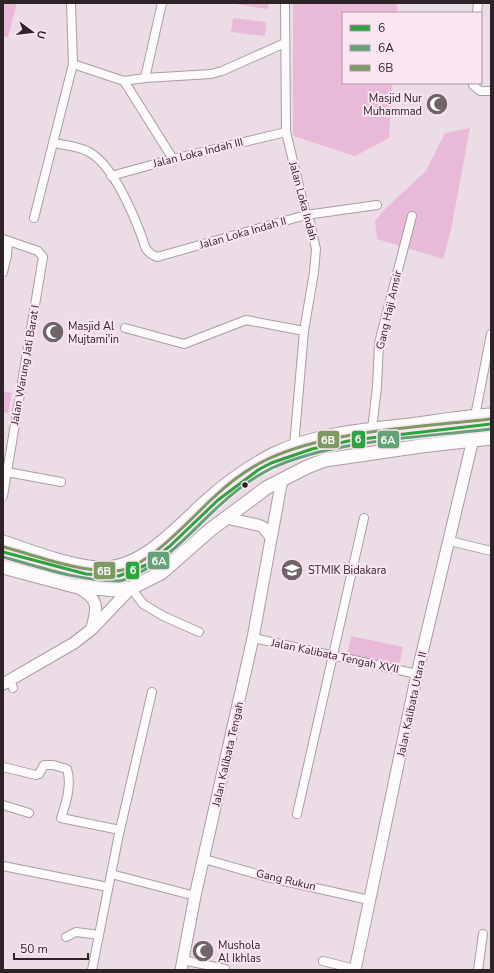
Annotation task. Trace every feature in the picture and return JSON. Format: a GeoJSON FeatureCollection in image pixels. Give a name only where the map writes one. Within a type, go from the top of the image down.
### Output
{"type":"FeatureCollection","features":[{"type":"Feature","properties":{"kind":"main road"},"geometry":{"type":"LineString","coordinates":[[3,542],[36,553],[95,568],[127,564],[152,550],[227,484],[249,468],[274,454],[294,446],[345,433],[491,415]]}},
{"type":"Feature","properties":{"kind":"main road"},"geometry":{"type":"LineString","coordinates":[[3,567],[74,586],[115,590],[131,588],[161,573],[226,518],[282,479],[325,460],[473,439],[491,438]]}},
{"type":"Feature","properties":{"kind":"street"},"geometry":{"type":"LineString","coordinates":[[34,218],[73,64],[71,3]]}},
{"type":"Feature","properties":{"kind":"street"},"geometry":{"type":"LineString","coordinates":[[144,78],[162,3]]}},
{"type":"Feature","properties":{"kind":"street","name":"Jalan Loka Indah"},"geometry":{"type":"LineString","coordinates":[[285,3],[286,132],[306,215],[310,222],[316,249],[314,272],[304,331],[294,446]]}},
{"type":"Feature","properties":{"kind":"street"},"geometry":{"type":"LineString","coordinates":[[73,64],[124,81],[144,78],[211,74],[222,71],[285,43]]}},
{"type":"Feature","properties":{"kind":"street"},"geometry":{"type":"LineString","coordinates":[[124,81],[173,159]]}},
{"type":"Feature","properties":{"kind":"street"},"geometry":{"type":"LineString","coordinates":[[473,84],[480,92],[491,91]]}},
{"type":"Feature","properties":{"kind":"street","name":"Jalan Loka Indah III"},"geometry":{"type":"LineString","coordinates":[[111,176],[173,159],[286,132]]}},
{"type":"Feature","properties":{"kind":"street"},"geometry":{"type":"LineString","coordinates":[[53,143],[91,152],[111,176]]}},
{"type":"Feature","properties":{"kind":"street","name":"Jalan Loka Indah II"},"geometry":{"type":"LineString","coordinates":[[111,176],[125,197],[135,217],[146,249],[157,257],[306,215],[377,205]]}},
{"type":"Feature","properties":{"kind":"street","name":"Gang Haji Amsir"},"geometry":{"type":"LineString","coordinates":[[372,429],[378,387],[379,343],[412,216]]}},
{"type":"Feature","properties":{"kind":"street"},"geometry":{"type":"LineString","coordinates":[[3,272],[7,255],[5,240]]}},
{"type":"Feature","properties":{"kind":"street","name":"Jalan Warung Jati Barat I"},"geometry":{"type":"LineString","coordinates":[[3,496],[43,257],[38,251],[5,240]]}},
{"type":"Feature","properties":{"kind":"street"},"geometry":{"type":"LineString","coordinates":[[125,328],[184,344],[246,320],[304,331]]}},
{"type":"Feature","properties":{"kind":"street"},"geometry":{"type":"LineString","coordinates":[[475,416],[491,334]]}},
{"type":"Feature","properties":{"kind":"street","name":"Jalan Kalibata Utara II"},"geometry":{"type":"LineString","coordinates":[[355,969],[417,674],[450,541],[473,439]]}},
{"type":"Feature","properties":{"kind":"street"},"geometry":{"type":"LineString","coordinates":[[7,472],[61,482]]}},
{"type":"Feature","properties":{"kind":"street","name":"Jalan Kalibata Tengah"},"geometry":{"type":"LineString","coordinates":[[182,965],[195,896],[253,638],[282,479]]}},
{"type":"Feature","properties":{"kind":"street"},"geometry":{"type":"LineString","coordinates":[[226,518],[258,524],[263,527],[271,537]]}},
{"type":"Feature","properties":{"kind":"street"},"geometry":{"type":"LineString","coordinates":[[297,814],[364,518]]}},
{"type":"Feature","properties":{"kind":"street"},"geometry":{"type":"LineString","coordinates":[[450,541],[491,551]]}},
{"type":"Feature","properties":{"kind":"street"},"geometry":{"type":"LineString","coordinates":[[74,586],[91,595],[94,600],[95,616],[92,629]]}},
{"type":"Feature","properties":{"kind":"street"},"geometry":{"type":"LineString","coordinates":[[9,684],[54,656],[92,629],[131,588],[143,604],[163,616],[199,632]]}},
{"type":"Feature","properties":{"kind":"street","name":"Jalan Kalibata Tengah XVII"},"geometry":{"type":"LineString","coordinates":[[253,638],[417,674]]}},
{"type":"Feature","properties":{"kind":"street"},"geometry":{"type":"LineString","coordinates":[[92,970],[120,830],[152,692]]}},
{"type":"Feature","properties":{"kind":"street"},"geometry":{"type":"LineString","coordinates":[[3,767],[36,775],[39,774],[44,765],[53,765],[67,769],[70,777],[68,794],[61,818],[120,830]]}},
{"type":"Feature","properties":{"kind":"street"},"geometry":{"type":"LineString","coordinates":[[3,805],[30,813]]}},
{"type":"Feature","properties":{"kind":"street","name":"Gang Rukun"},"geometry":{"type":"LineString","coordinates":[[204,859],[272,878],[369,900]]}},
{"type":"Feature","properties":{"kind":"street"},"geometry":{"type":"LineString","coordinates":[[3,866],[108,887]]}},
{"type":"Feature","properties":{"kind":"street"},"geometry":{"type":"LineString","coordinates":[[111,874],[195,896]]}},
{"type":"Feature","properties":{"kind":"street"},"geometry":{"type":"LineString","coordinates":[[66,937],[76,932],[99,935]]}},
{"type":"Feature","properties":{"kind":"street"},"geometry":{"type":"LineString","coordinates":[[478,970],[483,934]]}},
{"type":"Feature","properties":{"kind":"street"},"geometry":{"type":"LineString","coordinates":[[323,961],[355,969]]}},
{"type":"Feature","properties":{"kind":"street"},"geometry":{"type":"LineString","coordinates":[[182,965],[225,970]]}},
{"type":"Feature","properties":{"kind":"shaded area"},"geometry":{"type":"Polygon","coordinates":[[[3,3],[17,3],[8,37],[3,36],[3,3]]]}},
{"type":"Feature","properties":{"kind":"shaded area"},"geometry":{"type":"Polygon","coordinates":[[[235,3],[269,3],[268,9],[235,3]]]}},
{"type":"Feature","properties":{"kind":"shaded area"},"geometry":{"type":"Polygon","coordinates":[[[293,3],[397,3],[397,12],[342,12],[342,84],[392,84],[389,138],[355,156],[293,136],[293,3]]]}},
{"type":"Feature","properties":{"kind":"shaded area"},"geometry":{"type":"Polygon","coordinates":[[[233,18],[266,22],[265,36],[231,32],[233,18]]]}},
{"type":"Feature","properties":{"kind":"shaded area"},"geometry":{"type":"Polygon","coordinates":[[[470,128],[451,230],[443,259],[377,239],[375,221],[387,207],[426,171],[445,133],[470,128]]]}},
{"type":"Feature","properties":{"kind":"shaded area"},"geometry":{"type":"Polygon","coordinates":[[[3,391],[12,393],[8,413],[3,412],[3,391]]]}},
{"type":"Feature","properties":{"kind":"shaded area"},"geometry":{"type":"Polygon","coordinates":[[[351,636],[403,647],[399,666],[347,656],[351,636]]]}},
{"type":"Feature","properties":{"kind":"transit line","name":"6B"},"geometry":{"type":"LineString","coordinates":[[4,547],[60,563],[88,569],[116,571],[128,568],[141,562],[168,541],[233,481],[268,459],[293,449],[348,436],[377,431],[490,419]]}},
{"type":"Feature","properties":{"kind":"transit line","name":"6"},"geometry":{"type":"LineString","coordinates":[[3,552],[86,574],[119,576],[146,565],[170,546],[218,500],[258,470],[271,463],[312,449],[353,440],[491,424]]}},
{"type":"Feature","properties":{"kind":"transit line","name":"6A"},"geometry":{"type":"LineString","coordinates":[[3,557],[45,569],[89,579],[122,580],[145,570],[168,554],[232,495],[252,480],[272,468],[322,451],[350,445],[408,437],[491,429]]}},
{"type":"Feature","properties":{"kind":"place","name":"Masjid Nur Muhammad"},"geometry":{"type":"Point","coordinates":[437,104]}},
{"type":"Feature","properties":{"kind":"place","name":"Masjid Al Mujtami'in"},"geometry":{"type":"Point","coordinates":[53,332]}},
{"type":"Feature","properties":{"kind":"place","name":"STMIK Bidakara"},"geometry":{"type":"Point","coordinates":[292,570]}},
{"type":"Feature","properties":{"kind":"place","name":"Mushola Al Ikhlas"},"geometry":{"type":"Point","coordinates":[203,951]}}]}
